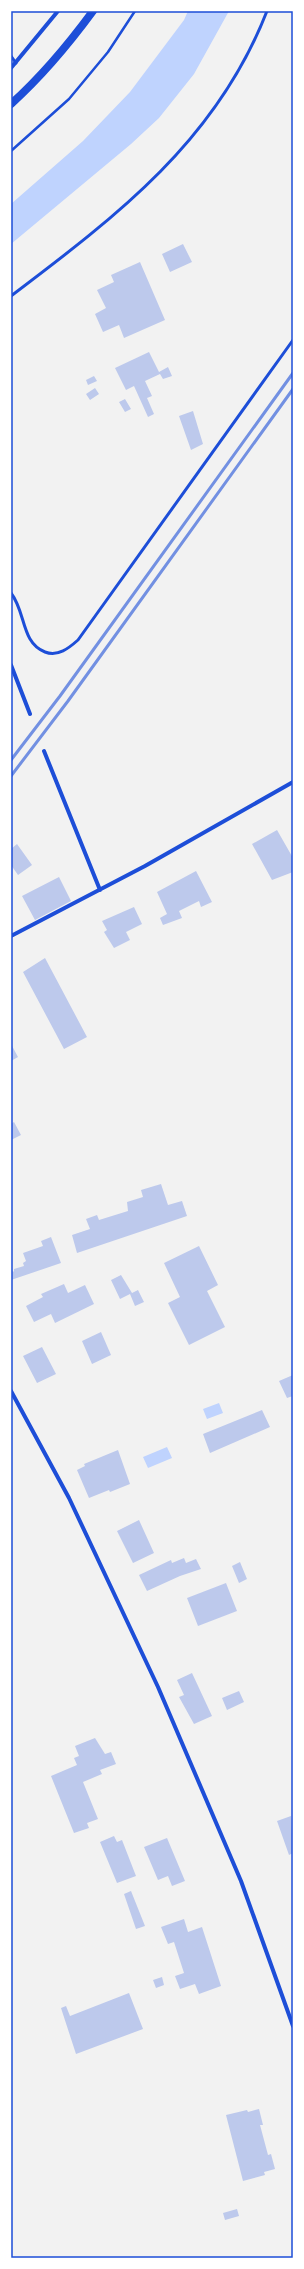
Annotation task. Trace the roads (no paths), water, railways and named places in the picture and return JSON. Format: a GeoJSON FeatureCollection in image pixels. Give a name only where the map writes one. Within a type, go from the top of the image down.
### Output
{"type":"FeatureCollection","features":[{"type":"Feature","properties":{"kind":"main road"},"geometry":{"type":"LineString","coordinates":[[11,104],[31,86],[64,50],[93,11]]}},
{"type":"Feature","properties":{"kind":"street"},"geometry":{"type":"LineString","coordinates":[[11,68],[58,11]]}},
{"type":"Feature","properties":{"kind":"street"},"geometry":{"type":"LineString","coordinates":[[11,665],[30,714]]}},
{"type":"Feature","properties":{"kind":"street"},"geometry":{"type":"LineString","coordinates":[[44,751],[100,890]]}},
{"type":"Feature","properties":{"kind":"street"},"geometry":{"type":"LineString","coordinates":[[11,936],[100,890],[293,782]]}},
{"type":"Feature","properties":{"kind":"street"},"geometry":{"type":"LineString","coordinates":[[11,1391],[69,1498],[167,1708],[241,1881],[293,2026]]}},
{"type":"Feature","properties":{"kind":"lane"},"geometry":{"type":"LineString","coordinates":[[11,296],[104,223],[151,182],[182,150],[211,114],[235,77],[250,51],[267,11]]}},
{"type":"Feature","properties":{"kind":"lane"},"geometry":{"type":"LineString","coordinates":[[11,56],[16,63]]}},
{"type":"Feature","properties":{"kind":"lane"},"geometry":{"type":"LineString","coordinates":[[11,592],[20,606],[28,636],[36,648],[49,653],[57,653],[69,648],[78,640],[293,340]]}},
{"type":"Feature","properties":{"kind":"water"},"geometry":{"type":"Polygon","coordinates":[[[188,11],[229,11],[194,74],[159,118],[131,144],[11,244],[11,204],[83,141],[130,92],[184,20],[188,11]]]}},
{"type":"Feature","properties":{"kind":"water"},"geometry":{"type":"Polygon","coordinates":[[[219,1403],[223,1413],[207,1419],[203,1409],[219,1403]]]}},
{"type":"Feature","properties":{"kind":"water"},"geometry":{"type":"Polygon","coordinates":[[[167,1447],[172,1458],[148,1468],[143,1457],[167,1447]]]}},
{"type":"Feature","properties":{"kind":"railway"},"geometry":{"type":"LineString","coordinates":[[11,760],[60,696],[293,373]]}},
{"type":"Feature","properties":{"kind":"railway"},"geometry":{"type":"LineString","coordinates":[[11,776],[68,701],[293,389]]}}]}
